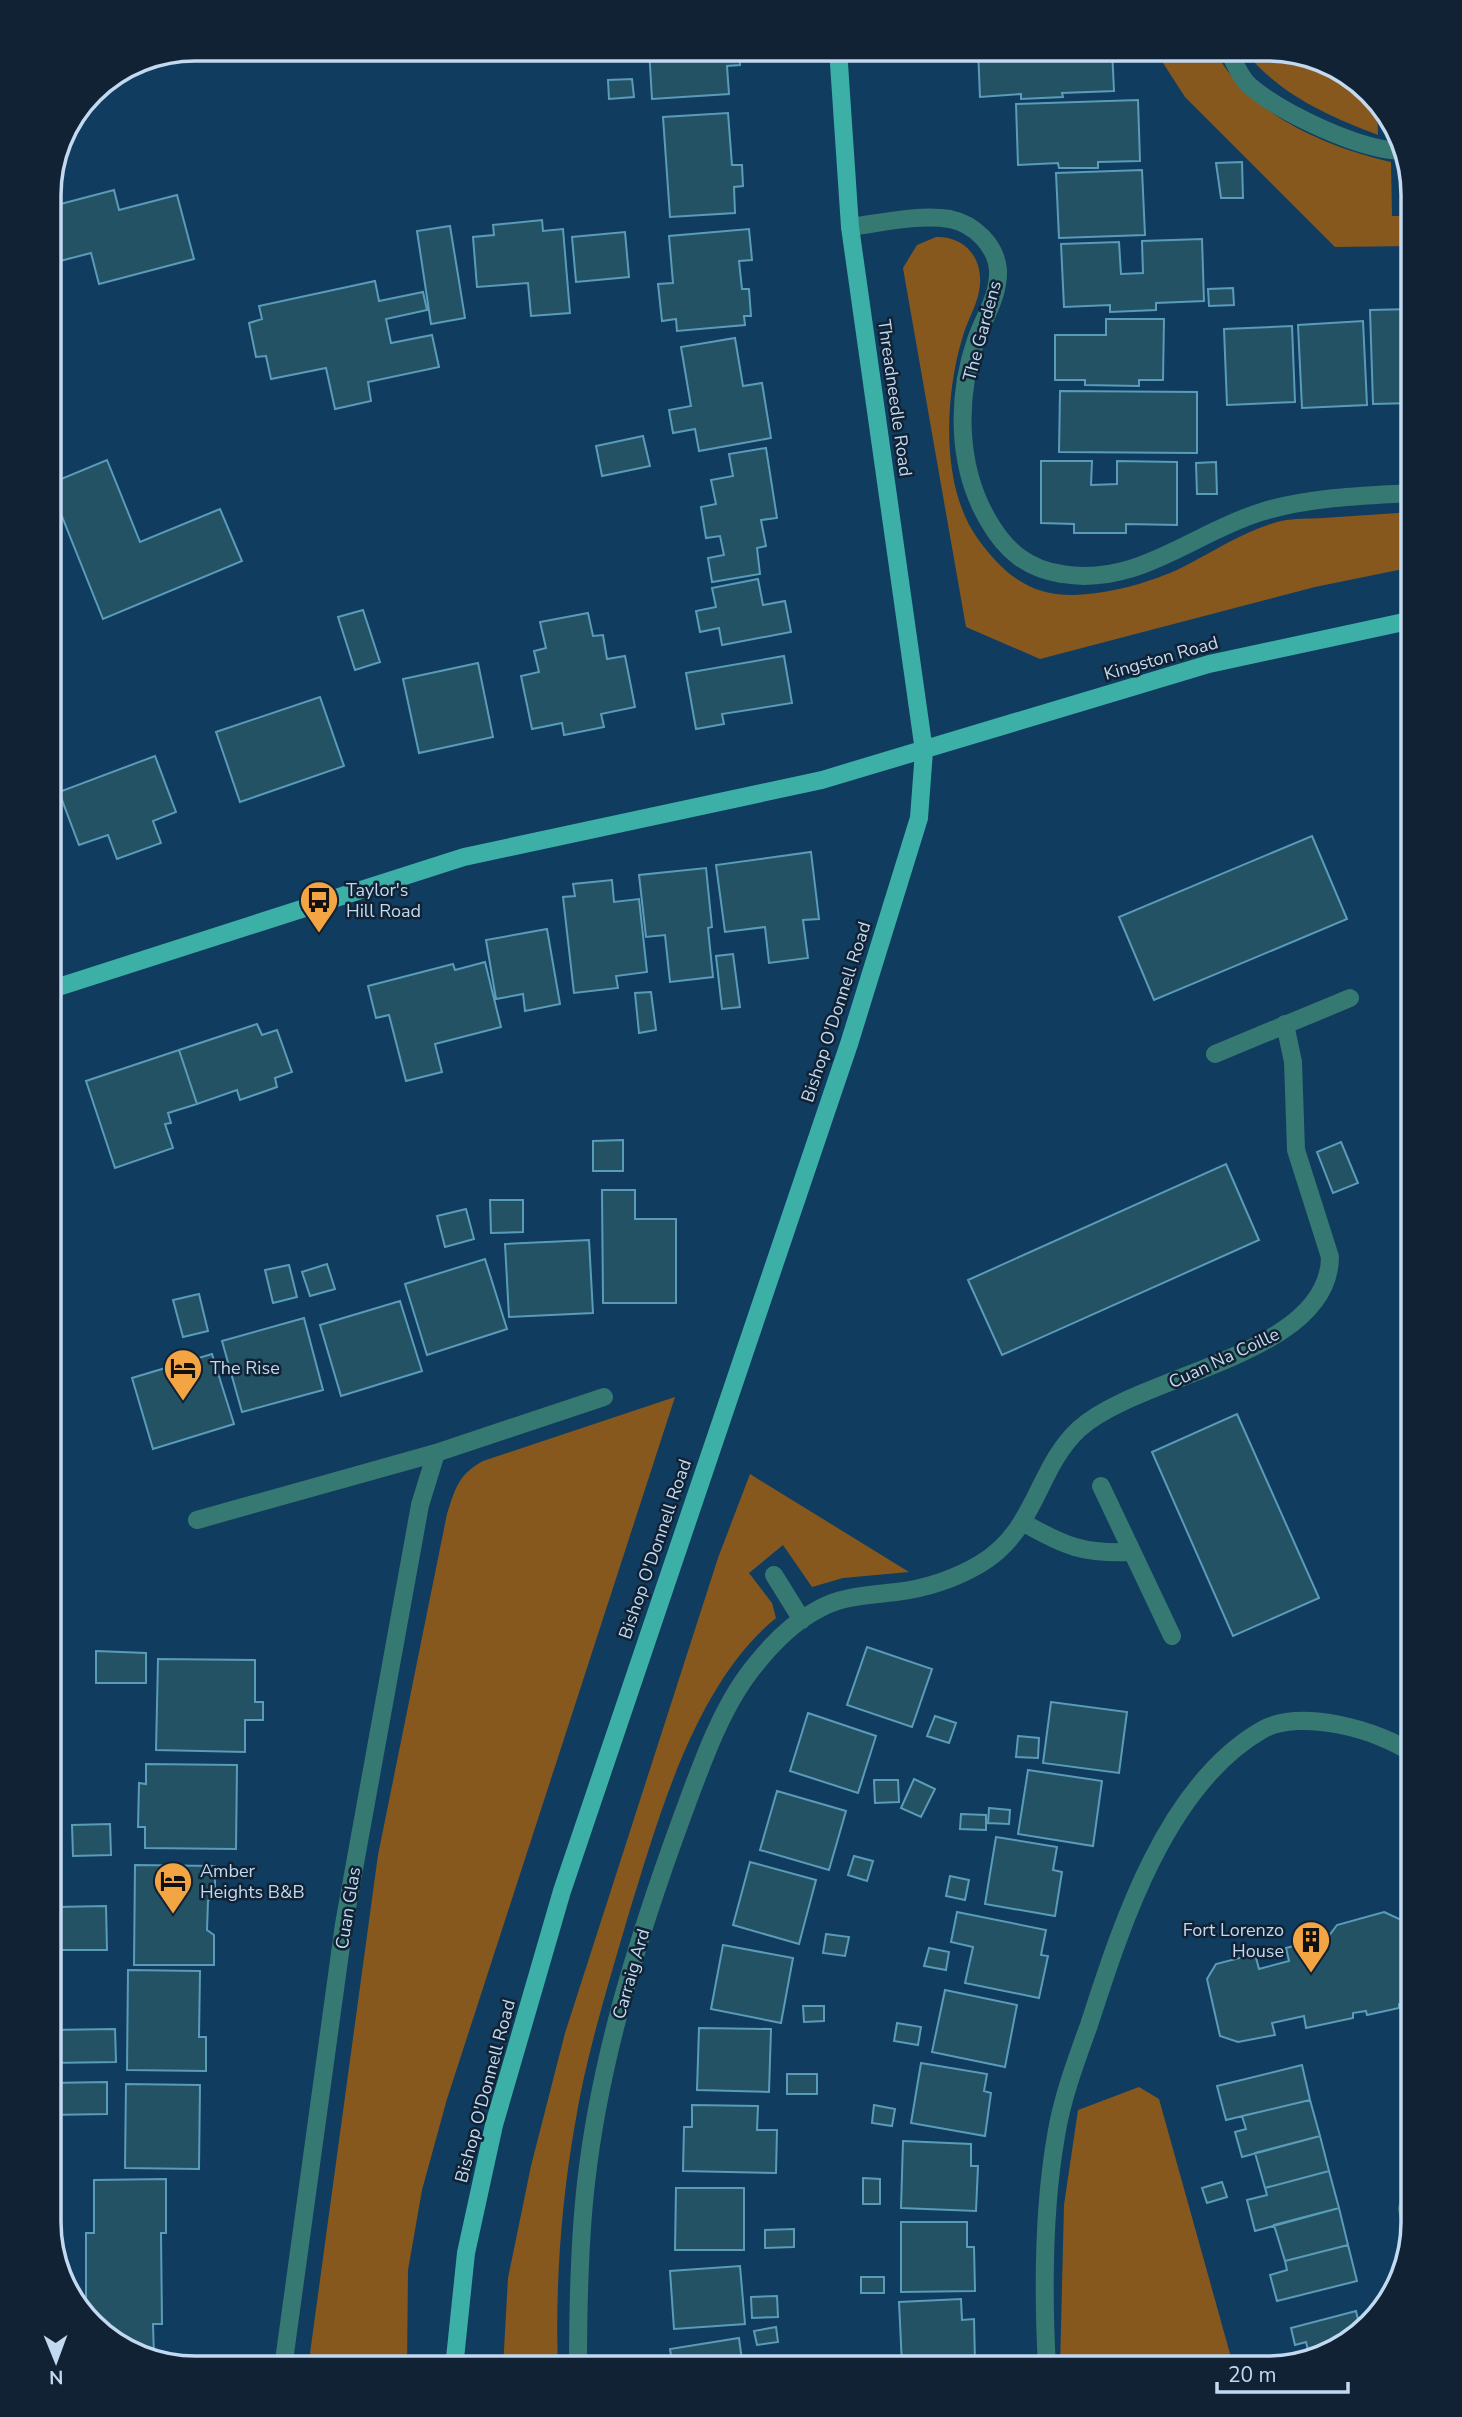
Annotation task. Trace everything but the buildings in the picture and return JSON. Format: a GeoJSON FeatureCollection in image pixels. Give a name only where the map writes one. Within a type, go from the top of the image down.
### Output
{"type":"FeatureCollection","features":[{"type":"Feature","properties":{"kind":"main road","name":"Threadneedle Road"},"geometry":{"type":"LineString","coordinates":[[839,62],[850,227],[924,751]]}},
{"type":"Feature","properties":{"kind":"main road","name":"Kingston Road"},"geometry":{"type":"LineString","coordinates":[[924,751],[1209,664],[1401,623]]}},
{"type":"Feature","properties":{"kind":"main road"},"geometry":{"type":"LineString","coordinates":[[62,986],[464,857],[810,783],[924,751]]}},
{"type":"Feature","properties":{"kind":"main road","name":"Bishop O'Donnell Road"},"geometry":{"type":"LineString","coordinates":[[455,2355],[466,2253],[501,2099],[571,1865],[857,1018],[919,818],[924,751]]}},
{"type":"Feature","properties":{"kind":"street"},"geometry":{"type":"LineString","coordinates":[[1235,62],[1248,85],[1326,132],[1394,151]]}},
{"type":"Feature","properties":{"kind":"street","name":"The Gardens"},"geometry":{"type":"LineString","coordinates":[[850,227],[908,220],[949,219],[976,230],[994,255],[998,268],[995,296],[969,368],[964,404],[964,450],[971,485],[983,513],[1007,550],[1022,561],[1060,574],[1107,576],[1140,566],[1241,519],[1282,505],[1401,494]]}},
{"type":"Feature","properties":{"kind":"street"},"geometry":{"type":"LineString","coordinates":[[1214,1054],[1350,999]]}},
{"type":"Feature","properties":{"kind":"street","name":"Cuan Na Coille"},"geometry":{"type":"LineString","coordinates":[[923,1587],[980,1564],[1003,1549],[1024,1523],[1057,1461],[1079,1430],[1112,1409],[1277,1335],[1319,1299],[1330,1272],[1330,1257],[1296,1150],[1293,1062],[1285,1024]]}},
{"type":"Feature","properties":{"kind":"street"},"geometry":{"type":"LineString","coordinates":[[197,1520],[436,1453],[604,1397]]}},
{"type":"Feature","properties":{"kind":"street","name":"Cuan Glas"},"geometry":{"type":"LineString","coordinates":[[285,2355],[344,1924],[420,1505],[436,1453]]}},
{"type":"Feature","properties":{"kind":"street"},"geometry":{"type":"LineString","coordinates":[[1101,1486],[1172,1636]]}},
{"type":"Feature","properties":{"kind":"street"},"geometry":{"type":"LineString","coordinates":[[1024,1523],[1058,1542],[1081,1549],[1096,1553],[1132,1552]]}},
{"type":"Feature","properties":{"kind":"street"},"geometry":{"type":"LineString","coordinates":[[775,1575],[802,1620]]}},
{"type":"Feature","properties":{"kind":"street","name":"Carraig Ard"},"geometry":{"type":"LineString","coordinates":[[578,2355],[578,2294],[586,2179],[622,2001],[695,1780],[734,1696],[755,1665],[802,1620],[819,1608],[846,1599],[923,1587]]}},
{"type":"Feature","properties":{"kind":"street"},"geometry":{"type":"LineString","coordinates":[[1046,2356],[1046,2268],[1055,2138],[1063,2102],[1097,1999],[1133,1906],[1185,1805],[1214,1768],[1264,1729],[1297,1722],[1347,1726],[1380,1737],[1401,1748]]}},
{"type":"Feature","properties":{"kind":"shaded area"},"geometry":{"type":"Polygon","coordinates":[[[1162,62],[1222,62],[1246,92],[1290,124],[1340,147],[1391,162],[1392,216],[1401,216],[1401,246],[1335,247],[1185,97],[1162,62]]]}},
{"type":"Feature","properties":{"kind":"shaded area"},"geometry":{"type":"Polygon","coordinates":[[[1254,62],[1293,64],[1326,75],[1355,94],[1368,107],[1377,120],[1378,135],[1304,101],[1287,91],[1254,62]]]}},
{"type":"Feature","properties":{"kind":"shaded area"},"geometry":{"type":"Polygon","coordinates":[[[936,237],[955,240],[969,250],[978,265],[980,284],[962,339],[952,387],[949,441],[952,468],[957,494],[978,539],[998,563],[1022,583],[1057,594],[1075,595],[1113,590],[1167,574],[1242,536],[1281,521],[1401,513],[1401,569],[1315,587],[1040,659],[966,627],[903,268],[917,245],[936,237]]]}},
{"type":"Feature","properties":{"kind":"shaded area"},"geometry":{"type":"Polygon","coordinates":[[[675,1397],[447,2099],[422,2190],[408,2270],[407,2355],[310,2355],[378,1855],[447,1514],[463,1477],[483,1461],[675,1397]]]}},
{"type":"Feature","properties":{"kind":"shaded area"},"geometry":{"type":"Polygon","coordinates":[[[750,1474],[909,1572],[843,1578],[812,1587],[783,1545],[749,1573],[772,1603],[776,1618],[747,1647],[722,1680],[700,1718],[682,1758],[651,1843],[591,2048],[575,2124],[563,2215],[558,2276],[558,2355],[504,2355],[508,2278],[531,2166],[565,2033],[718,1558],[750,1474]]]}},
{"type":"Feature","properties":{"kind":"shaded area"},"geometry":{"type":"Polygon","coordinates":[[[1139,2087],[1159,2099],[1231,2356],[1060,2356],[1064,2205],[1078,2110],[1139,2087]]]}},
{"type":"Feature","properties":{"kind":"place","name":"Taylor's Hill Road"},"geometry":{"type":"Point","coordinates":[319,934]}},
{"type":"Feature","properties":{"kind":"place","name":"The Rise"},"geometry":{"type":"Point","coordinates":[183,1402]}},
{"type":"Feature","properties":{"kind":"place","name":"Amber Heights B&B"},"geometry":{"type":"Point","coordinates":[173,1915]}},
{"type":"Feature","properties":{"kind":"place","name":"Fort Lorenzo House"},"geometry":{"type":"Point","coordinates":[1311,1974]}}]}
